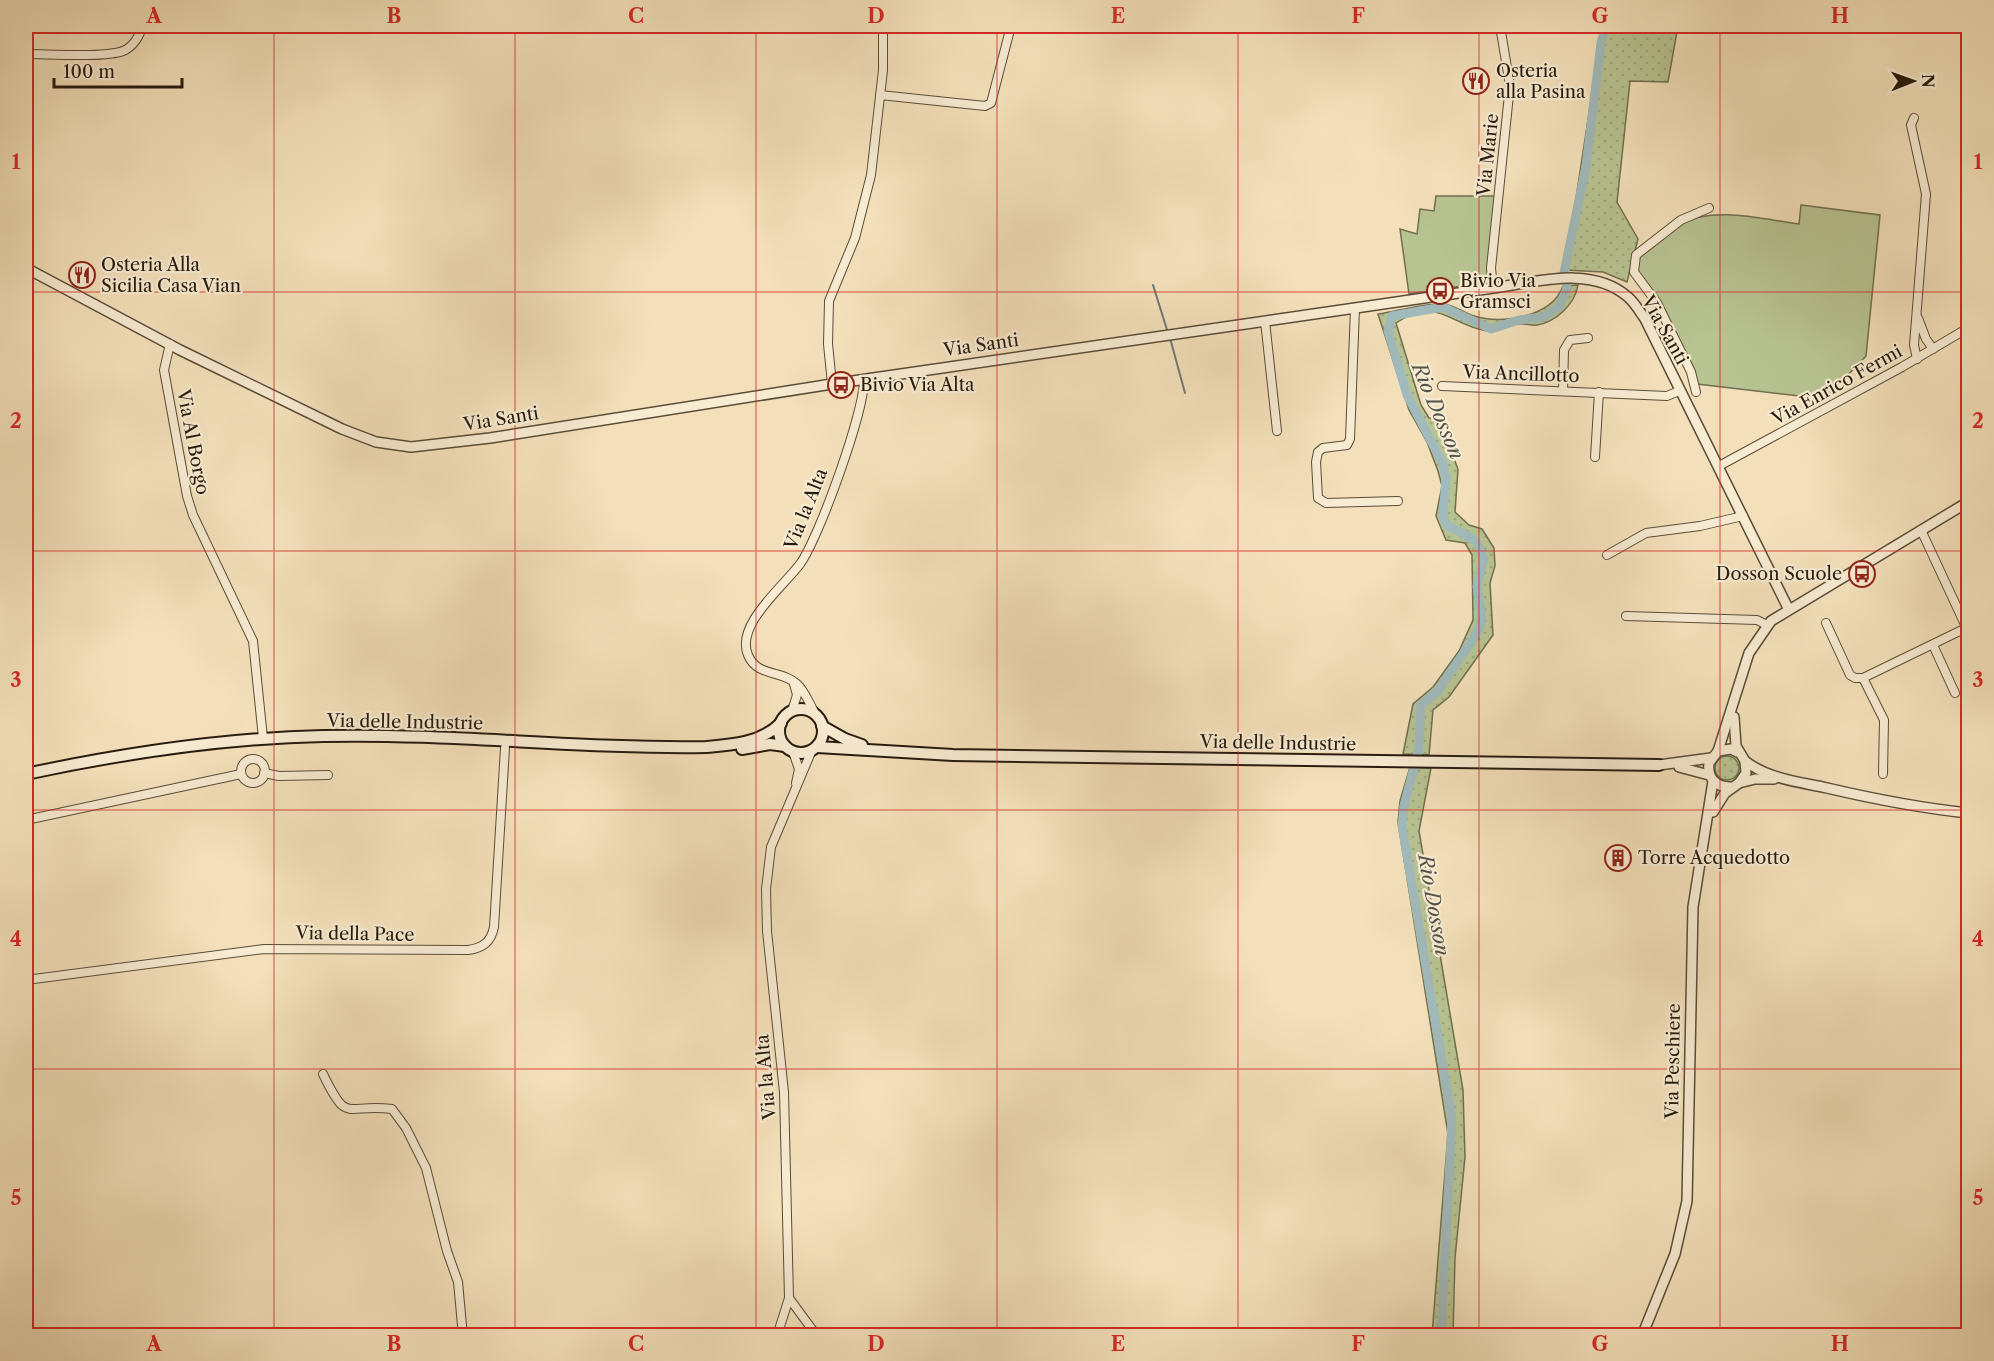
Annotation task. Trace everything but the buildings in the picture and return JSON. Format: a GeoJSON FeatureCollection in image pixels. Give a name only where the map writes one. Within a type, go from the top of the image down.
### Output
{"type":"FeatureCollection","features":[{"type":"Feature","properties":{"kind":"main road"},"geometry":{"type":"LineString","coordinates":[[805,710],[816,715],[822,726],[821,740],[815,748],[789,749],[780,735],[781,723],[792,711],[805,710]]}},
{"type":"Feature","properties":{"kind":"main road","name":"Via delle Industrie"},"geometry":{"type":"LineString","coordinates":[[26,774],[144,752],[263,738],[398,737],[695,747],[750,741],[767,735],[781,723]]}},
{"type":"Feature","properties":{"kind":"main road","name":"Via delle Industrie"},"geometry":{"type":"LineString","coordinates":[[822,726],[858,744],[898,753]]}},
{"type":"Feature","properties":{"kind":"main road","name":"Via delle Industrie"},"geometry":{"type":"LineString","coordinates":[[26,781],[160,756],[261,745],[340,742],[690,754],[770,744],[789,749]]}},
{"type":"Feature","properties":{"kind":"main road","name":"Via delle Industrie"},"geometry":{"type":"LineString","coordinates":[[815,748],[898,753],[1659,765]]}},
{"type":"Feature","properties":{"kind":"street"},"geometry":{"type":"LineString","coordinates":[[26,54],[106,53],[125,50],[135,41],[142,26]]}},
{"type":"Feature","properties":{"kind":"street"},"geometry":{"type":"LineString","coordinates":[[831,384],[828,344],[830,301],[855,238],[871,175],[884,47],[883,26]]}},
{"type":"Feature","properties":{"kind":"street"},"geometry":{"type":"LineString","coordinates":[[880,95],[985,106],[991,103],[1011,26]]}},
{"type":"Feature","properties":{"kind":"street","name":"Via Marie"},"geometry":{"type":"LineString","coordinates":[[1493,288],[1491,268],[1510,85],[1500,26]]}},
{"type":"Feature","properties":{"kind":"street"},"geometry":{"type":"LineString","coordinates":[[1914,117],[1911,125],[1926,194],[1914,345],[1917,359]]}},
{"type":"Feature","properties":{"kind":"street"},"geometry":{"type":"LineString","coordinates":[[1696,392],[1691,372],[1665,320],[1634,267],[1636,255],[1681,220],[1709,208]]}},
{"type":"Feature","properties":{"kind":"street","name":"Via Santi"},"geometry":{"type":"LineString","coordinates":[[26,268],[170,344],[342,429],[376,442],[411,447],[490,438],[864,379],[1493,288],[1574,278],[1611,285],[1629,297],[1645,319],[1788,608]]}},
{"type":"Feature","properties":{"kind":"street"},"geometry":{"type":"LineString","coordinates":[[1355,308],[1350,439],[1347,445],[1323,448],[1318,452],[1316,462],[1318,498],[1326,503],[1398,501]]}},
{"type":"Feature","properties":{"kind":"street"},"geometry":{"type":"LineString","coordinates":[[1917,313],[1926,339],[1933,349]]}},
{"type":"Feature","properties":{"kind":"street"},"geometry":{"type":"LineString","coordinates":[[1265,321],[1277,431]]}},
{"type":"Feature","properties":{"kind":"street","name":"Via Enrico Fermi"},"geometry":{"type":"LineString","coordinates":[[1719,466],[1902,368],[1968,328]]}},
{"type":"Feature","properties":{"kind":"street"},"geometry":{"type":"LineString","coordinates":[[1563,391],[1564,350],[1570,340],[1588,338]]}},
{"type":"Feature","properties":{"kind":"street","name":"Via Al Borgo"},"geometry":{"type":"LineString","coordinates":[[170,344],[164,370],[187,496],[253,641],[263,738]]}},
{"type":"Feature","properties":{"kind":"street","name":"Via la Alta"},"geometry":{"type":"LineString","coordinates":[[792,680],[765,672],[754,665],[746,645],[747,630],[809,549],[857,418],[863,397],[864,379]]}},
{"type":"Feature","properties":{"kind":"street","name":"Via Ancillotto"},"geometry":{"type":"LineString","coordinates":[[1442,386],[1667,396],[1679,391]]}},
{"type":"Feature","properties":{"kind":"street","name":"Via Ancillotto"},"geometry":{"type":"LineString","coordinates":[[1595,457],[1599,392]]}},
{"type":"Feature","properties":{"kind":"street"},"geometry":{"type":"LineString","coordinates":[[1788,780],[1755,779],[1735,785],[1711,778],[1711,758],[1718,751],[1737,697],[1749,653],[1767,625],[1788,608],[1968,502]]}},
{"type":"Feature","properties":{"kind":"street"},"geometry":{"type":"LineString","coordinates":[[1607,555],[1646,533],[1700,526],[1743,516]]}},
{"type":"Feature","properties":{"kind":"street"},"geometry":{"type":"LineString","coordinates":[[1826,622],[1850,675],[1855,678],[1863,678],[1967,630],[1921,530]]}},
{"type":"Feature","properties":{"kind":"street"},"geometry":{"type":"LineString","coordinates":[[1626,615],[1757,620],[1767,625]]}},
{"type":"Feature","properties":{"kind":"street"},"geometry":{"type":"LineString","coordinates":[[1933,645],[1955,693]]}},
{"type":"Feature","properties":{"kind":"street"},"geometry":{"type":"LineString","coordinates":[[1863,678],[1884,720],[1883,774]]}},
{"type":"Feature","properties":{"kind":"street"},"geometry":{"type":"LineString","coordinates":[[792,680],[797,695],[792,711]]}},
{"type":"Feature","properties":{"kind":"street"},"geometry":{"type":"LineString","coordinates":[[792,680],[800,687],[816,715]]}},
{"type":"Feature","properties":{"kind":"street"},"geometry":{"type":"LineString","coordinates":[[1737,697],[1733,723],[1737,752]]}},
{"type":"Feature","properties":{"kind":"street","name":"Via della Pace"},"geometry":{"type":"LineString","coordinates":[[26,980],[264,949],[468,950],[481,948],[490,938],[494,927],[505,748]]}},
{"type":"Feature","properties":{"kind":"street"},"geometry":{"type":"LineString","coordinates":[[787,810],[815,748]]}},
{"type":"Feature","properties":{"kind":"street"},"geometry":{"type":"LineString","coordinates":[[787,810],[798,774],[798,761],[789,749]]}},
{"type":"Feature","properties":{"kind":"street"},"geometry":{"type":"LineString","coordinates":[[1718,751],[1731,749],[1759,770],[1788,780],[1911,806],[1968,813]]}},
{"type":"Feature","properties":{"kind":"street","name":"Via delle Industrie"},"geometry":{"type":"LineString","coordinates":[[1659,765],[1711,758]]}},
{"type":"Feature","properties":{"kind":"street"},"geometry":{"type":"LineString","coordinates":[[252,759],[262,763],[264,773],[261,779],[251,783],[242,774],[243,764],[252,759]]}},
{"type":"Feature","properties":{"kind":"street"},"geometry":{"type":"LineString","coordinates":[[1708,823],[1719,801],[1746,773],[1745,761]]}},
{"type":"Feature","properties":{"kind":"street","name":"Via delle Industrie"},"geometry":{"type":"LineString","coordinates":[[1659,765],[1694,769],[1711,778]]}},
{"type":"Feature","properties":{"kind":"street"},"geometry":{"type":"LineString","coordinates":[[264,773],[279,776],[328,775]]}},
{"type":"Feature","properties":{"kind":"street"},"geometry":{"type":"LineString","coordinates":[[26,820],[242,774]]}},
{"type":"Feature","properties":{"kind":"street","name":"Via Peschiere"},"geometry":{"type":"LineString","coordinates":[[1642,1335],[1675,1254],[1687,1201],[1693,907],[1708,823],[1711,778]]}},
{"type":"Feature","properties":{"kind":"street","name":"Via la Alta"},"geometry":{"type":"LineString","coordinates":[[777,1335],[789,1298],[784,1092],[766,931],[766,889],[771,847],[787,810]]}},
{"type":"Feature","properties":{"kind":"street"},"geometry":{"type":"LineString","coordinates":[[323,1074],[343,1108],[353,1111],[392,1109],[406,1128],[426,1168],[447,1251],[458,1282],[463,1335]]}},
{"type":"Feature","properties":{"kind":"street"},"geometry":{"type":"LineString","coordinates":[[789,1298],[817,1335]]}},
{"type":"Feature","properties":{"kind":"green space"},"geometry":{"type":"Polygon","coordinates":[[[1606,26],[1678,26],[1668,82],[1630,81],[1617,202],[1638,239],[1627,282],[1603,272],[1565,270],[1602,28],[1606,26]]]}},
{"type":"Feature","properties":{"kind":"green space"},"geometry":{"type":"Polygon","coordinates":[[[1436,196],[1496,196],[1488,282],[1409,294],[1400,229],[1417,234],[1420,209],[1434,211],[1436,196]]]}},
{"type":"Feature","properties":{"kind":"green space"},"geometry":{"type":"Polygon","coordinates":[[[1801,205],[1880,215],[1866,356],[1825,399],[1697,384],[1674,335],[1668,335],[1636,269],[1637,255],[1668,230],[1693,219],[1738,215],[1799,224],[1801,205]]]}},
{"type":"Feature","properties":{"kind":"green space"},"geometry":{"type":"Polygon","coordinates":[[[1578,285],[1573,299],[1564,311],[1551,320],[1537,325],[1518,324],[1496,331],[1487,331],[1433,312],[1410,315],[1396,323],[1421,405],[1429,418],[1438,418],[1458,469],[1455,512],[1469,525],[1482,529],[1494,548],[1495,566],[1490,583],[1493,635],[1449,697],[1433,710],[1429,755],[1403,754],[1413,704],[1433,687],[1459,651],[1473,620],[1472,555],[1465,543],[1446,540],[1436,516],[1442,486],[1438,471],[1427,442],[1409,410],[1378,314],[1444,304],[1485,319],[1512,319],[1525,316],[1548,305],[1557,297],[1563,286],[1578,285]]]}},
{"type":"Feature","properties":{"kind":"green space"},"geometry":{"type":"Polygon","coordinates":[[[1727,756],[1735,760],[1739,768],[1735,776],[1727,780],[1719,776],[1715,768],[1719,760],[1727,756]]]}},
{"type":"Feature","properties":{"kind":"green space"},"geometry":{"type":"Polygon","coordinates":[[[1410,767],[1431,768],[1419,831],[1463,1090],[1465,1157],[1455,1258],[1453,1335],[1432,1335],[1448,1134],[1398,822],[1400,801],[1410,767]]]}},
{"type":"Feature","properties":{"kind":"waterway","name":"Rio Dosson"},"geometry":{"type":"LineString","coordinates":[[1441,1336],[1452,1119],[1402,826],[1404,806],[1419,748],[1421,705],[1438,691],[1479,630],[1482,617],[1477,586],[1484,558],[1476,541],[1447,525],[1443,516],[1446,479],[1443,464],[1407,395],[1388,331],[1392,316],[1443,307],[1491,329],[1519,320],[1543,317],[1559,307],[1567,288],[1564,273],[1586,166],[1601,43],[1604,32],[1610,26]]}},
{"type":"Feature","properties":{"kind":"waterway"},"geometry":{"type":"LineString","coordinates":[[1153,285],[1168,333]]}},
{"type":"Feature","properties":{"kind":"waterway"},"geometry":{"type":"LineString","coordinates":[[1170,338],[1185,393]]}},
{"type":"Feature","properties":{"kind":"place","name":"Osteria alla Pasina"},"geometry":{"type":"Point","coordinates":[1476,81]}},
{"type":"Feature","properties":{"kind":"place","name":"Osteria Alla Sicilia Casa Vian"},"geometry":{"type":"Point","coordinates":[82,275]}},
{"type":"Feature","properties":{"kind":"place","name":"Bivio Via Gramsci"},"geometry":{"type":"Point","coordinates":[1440,291]}},
{"type":"Feature","properties":{"kind":"place","name":"Bivio Via Alta"},"geometry":{"type":"Point","coordinates":[841,385]}},
{"type":"Feature","properties":{"kind":"place","name":"Dosson Scuole"},"geometry":{"type":"Point","coordinates":[1862,574]}},
{"type":"Feature","properties":{"kind":"place","name":"Torre Acquedotto"},"geometry":{"type":"Point","coordinates":[1618,858]}}]}
